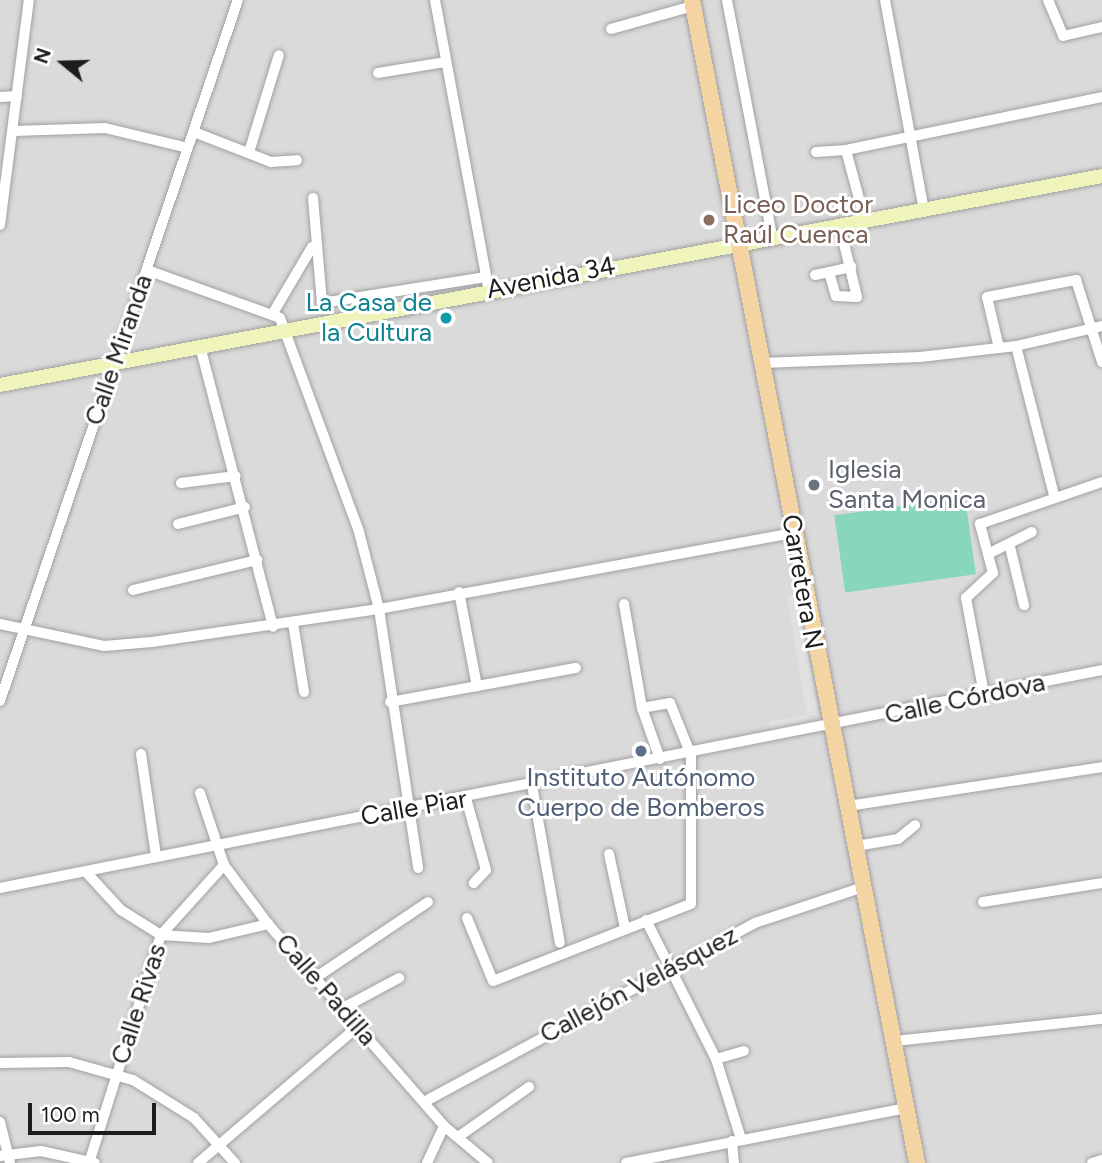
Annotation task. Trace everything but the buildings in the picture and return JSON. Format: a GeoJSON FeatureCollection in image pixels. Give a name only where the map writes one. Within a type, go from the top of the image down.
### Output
{"type":"FeatureCollection","features":[{"type":"Feature","properties":{"kind":"main road","name":"Carretera N"},"geometry":{"type":"LineString","coordinates":[[692,3],[740,242],[828,728],[848,806],[917,1163]]}},
{"type":"Feature","properties":{"kind":"street"},"geometry":{"type":"LineString","coordinates":[[0,225],[15,131],[29,0]]}},
{"type":"Feature","properties":{"kind":"street","name":"Calle Miranda"},"geometry":{"type":"LineString","coordinates":[[0,701],[238,0]]}},
{"type":"Feature","properties":{"kind":"street"},"geometry":{"type":"LineString","coordinates":[[313,198],[313,244],[322,303],[487,284],[435,0]]}},
{"type":"Feature","properties":{"kind":"street"},"geometry":{"type":"LineString","coordinates":[[727,0],[772,236]]}},
{"type":"Feature","properties":{"kind":"street"},"geometry":{"type":"LineString","coordinates":[[885,0],[924,211]]}},
{"type":"Feature","properties":{"kind":"street"},"geometry":{"type":"LineString","coordinates":[[1048,0],[1063,36],[1102,27]]}},
{"type":"Feature","properties":{"kind":"street"},"geometry":{"type":"LineString","coordinates":[[611,29],[692,3]]}},
{"type":"Feature","properties":{"kind":"street"},"geometry":{"type":"LineString","coordinates":[[250,149],[279,55]]}},
{"type":"Feature","properties":{"kind":"street"},"geometry":{"type":"LineString","coordinates":[[378,73],[446,62]]}},
{"type":"Feature","properties":{"kind":"street"},"geometry":{"type":"LineString","coordinates":[[0,97],[17,96]]}},
{"type":"Feature","properties":{"kind":"street"},"geometry":{"type":"LineString","coordinates":[[816,152],[846,150],[910,133],[1102,97]]}},
{"type":"Feature","properties":{"kind":"street"},"geometry":{"type":"LineString","coordinates":[[15,131],[105,128],[188,148]]}},
{"type":"Feature","properties":{"kind":"street"},"geometry":{"type":"LineString","coordinates":[[194,132],[250,149],[271,162],[297,160]]}},
{"type":"Feature","properties":{"kind":"street"},"geometry":{"type":"LineString","coordinates":[[846,150],[865,221]]}},
{"type":"Feature","properties":{"kind":"street","name":"Avenida 34"},"geometry":{"type":"LineString","coordinates":[[0,384],[285,330],[487,284],[840,226],[1102,176]]}},
{"type":"Feature","properties":{"kind":"street"},"geometry":{"type":"LineString","coordinates":[[829,272],[835,295],[855,298],[851,267],[840,226]]}},
{"type":"Feature","properties":{"kind":"street"},"geometry":{"type":"LineString","coordinates":[[273,313],[313,244]]}},
{"type":"Feature","properties":{"kind":"street"},"geometry":{"type":"LineString","coordinates":[[815,275],[851,267]]}},
{"type":"Feature","properties":{"kind":"street"},"geometry":{"type":"LineString","coordinates":[[147,270],[273,313],[285,330],[359,532],[379,609],[404,810],[418,868]]}},
{"type":"Feature","properties":{"kind":"street"},"geometry":{"type":"LineString","coordinates":[[999,348],[986,304],[993,293],[1076,280],[1098,326],[1102,362]]}},
{"type":"Feature","properties":{"kind":"street"},"geometry":{"type":"LineString","coordinates":[[762,363],[999,348],[1098,326]]}},
{"type":"Feature","properties":{"kind":"street"},"geometry":{"type":"LineString","coordinates":[[201,346],[245,507],[273,627]]}},
{"type":"Feature","properties":{"kind":"street"},"geometry":{"type":"LineString","coordinates":[[1016,346],[1054,495]]}},
{"type":"Feature","properties":{"kind":"street"},"geometry":{"type":"LineString","coordinates":[[181,484],[236,476]]}},
{"type":"Feature","properties":{"kind":"street"},"geometry":{"type":"LineString","coordinates":[[984,694],[965,598],[971,587],[990,578],[984,519],[1102,482]]}},
{"type":"Feature","properties":{"kind":"street"},"geometry":{"type":"LineString","coordinates":[[178,524],[245,507]]}},
{"type":"Feature","properties":{"kind":"street"},"geometry":{"type":"LineString","coordinates":[[988,554],[1010,547],[1032,532]]}},
{"type":"Feature","properties":{"kind":"street"},"geometry":{"type":"LineString","coordinates":[[0,624],[22,632],[104,646],[273,627],[793,533]]}},
{"type":"Feature","properties":{"kind":"street"},"geometry":{"type":"LineString","coordinates":[[1010,547],[1024,605]]}},
{"type":"Feature","properties":{"kind":"street"},"geometry":{"type":"LineString","coordinates":[[133,590],[257,560]]}},
{"type":"Feature","properties":{"kind":"street"},"geometry":{"type":"LineString","coordinates":[[458,592],[477,686]]}},
{"type":"Feature","properties":{"kind":"street"},"geometry":{"type":"LineString","coordinates":[[624,604],[642,708],[660,759]]}},
{"type":"Feature","properties":{"kind":"street"},"geometry":{"type":"LineString","coordinates":[[293,623],[303,692]]}},
{"type":"Feature","properties":{"kind":"street"},"geometry":{"type":"LineString","coordinates":[[390,702],[576,668]]}},
{"type":"Feature","properties":{"kind":"street","name":"Calle Córdova"},"geometry":{"type":"LineString","coordinates":[[828,728],[1102,670]]}},
{"type":"Feature","properties":{"kind":"street"},"geometry":{"type":"LineString","coordinates":[[467,918],[493,981],[691,904],[694,895],[691,755],[674,705],[642,708]]}},
{"type":"Feature","properties":{"kind":"street","name":"Calle Piar"},"geometry":{"type":"LineString","coordinates":[[0,888],[217,843],[404,810],[828,728]]}},
{"type":"Feature","properties":{"kind":"street"},"geometry":{"type":"LineString","coordinates":[[141,754],[156,856]]}},
{"type":"Feature","properties":{"kind":"street"},"geometry":{"type":"LineString","coordinates":[[848,806],[1102,767]]}},
{"type":"Feature","properties":{"kind":"street"},"geometry":{"type":"LineString","coordinates":[[532,785],[560,943]]}},
{"type":"Feature","properties":{"kind":"street","name":"Calle Padilla"},"geometry":{"type":"LineString","coordinates":[[200,793],[224,865],[268,924],[444,1126],[488,1163]]}},
{"type":"Feature","properties":{"kind":"street"},"geometry":{"type":"LineString","coordinates":[[466,798],[486,870],[474,883]]}},
{"type":"Feature","properties":{"kind":"street"},"geometry":{"type":"LineString","coordinates":[[856,846],[898,839],[915,825]]}},
{"type":"Feature","properties":{"kind":"street"},"geometry":{"type":"LineString","coordinates":[[609,853],[625,928]]}},
{"type":"Feature","properties":{"kind":"street","name":"Calle Rivas"},"geometry":{"type":"LineString","coordinates":[[91,1162],[116,1073],[161,935],[224,865]]}},
{"type":"Feature","properties":{"kind":"street"},"geometry":{"type":"LineString","coordinates":[[86,872],[121,910],[161,935],[209,938],[268,924]]}},
{"type":"Feature","properties":{"kind":"street"},"geometry":{"type":"LineString","coordinates":[[983,902],[1102,883]]}},
{"type":"Feature","properties":{"kind":"street","name":"Callejón Velásquez"},"geometry":{"type":"LineString","coordinates":[[424,1102],[673,972],[755,923],[863,887]]}},
{"type":"Feature","properties":{"kind":"street"},"geometry":{"type":"LineString","coordinates":[[315,978],[428,902]]}},
{"type":"Feature","properties":{"kind":"street"},"geometry":{"type":"LineString","coordinates":[[646,920],[716,1059],[736,1140],[734,1163]]}},
{"type":"Feature","properties":{"kind":"street"},"geometry":{"type":"LineString","coordinates":[[341,1009],[399,978]]}},
{"type":"Feature","properties":{"kind":"street"},"geometry":{"type":"LineString","coordinates":[[895,1041],[1102,1019]]}},
{"type":"Feature","properties":{"kind":"street"},"geometry":{"type":"LineString","coordinates":[[198,1163],[357,1027]]}},
{"type":"Feature","properties":{"kind":"street"},"geometry":{"type":"LineString","coordinates":[[716,1059],[744,1051]]}},
{"type":"Feature","properties":{"kind":"street"},"geometry":{"type":"LineString","coordinates":[[0,1063],[53,1060],[116,1073],[165,1097],[220,1144],[234,1163]]}},
{"type":"Feature","properties":{"kind":"street"},"geometry":{"type":"LineString","coordinates":[[458,1137],[529,1087]]}},
{"type":"Feature","properties":{"kind":"street"},"geometry":{"type":"LineString","coordinates":[[626,1163],[907,1108]]}},
{"type":"Feature","properties":{"kind":"street"},"geometry":{"type":"LineString","coordinates":[[0,1122],[6,1158],[41,1151],[91,1162]]}},
{"type":"Feature","properties":{"kind":"street"},"geometry":{"type":"LineString","coordinates":[[427,1163],[444,1126]]}},
{"type":"Feature","properties":{"kind":"street"},"geometry":{"type":"LineString","coordinates":[[1092,1163],[1102,1160]]}},
{"type":"Feature","properties":{"kind":"shaded area"},"geometry":{"type":"Polygon","coordinates":[[[0,0],[1102,0],[1102,1163],[0,1163],[0,0]]]}},
{"type":"Feature","properties":{"kind":"shaded area"},"geometry":{"type":"Polygon","coordinates":[[[797,594],[818,714],[808,716],[809,725],[770,732],[769,722],[807,715],[787,596],[797,594]]]}},
{"type":"Feature","properties":{"kind":"green space"},"geometry":{"type":"Polygon","coordinates":[[[965,497],[976,574],[845,593],[834,515],[965,497]]]}},
{"type":"Feature","properties":{"kind":"place","name":"Liceo Doctor Raúl Cuenca"},"geometry":{"type":"Point","coordinates":[709,220]}},
{"type":"Feature","properties":{"kind":"place","name":"La Casa de la Cultura"},"geometry":{"type":"Point","coordinates":[446,318]}},
{"type":"Feature","properties":{"kind":"place","name":"Iglesia Santa Monica"},"geometry":{"type":"Point","coordinates":[814,485]}},
{"type":"Feature","properties":{"kind":"place","name":"Instituto Autónomo Cuerpo de Bomberos"},"geometry":{"type":"Point","coordinates":[641,751]}}]}
